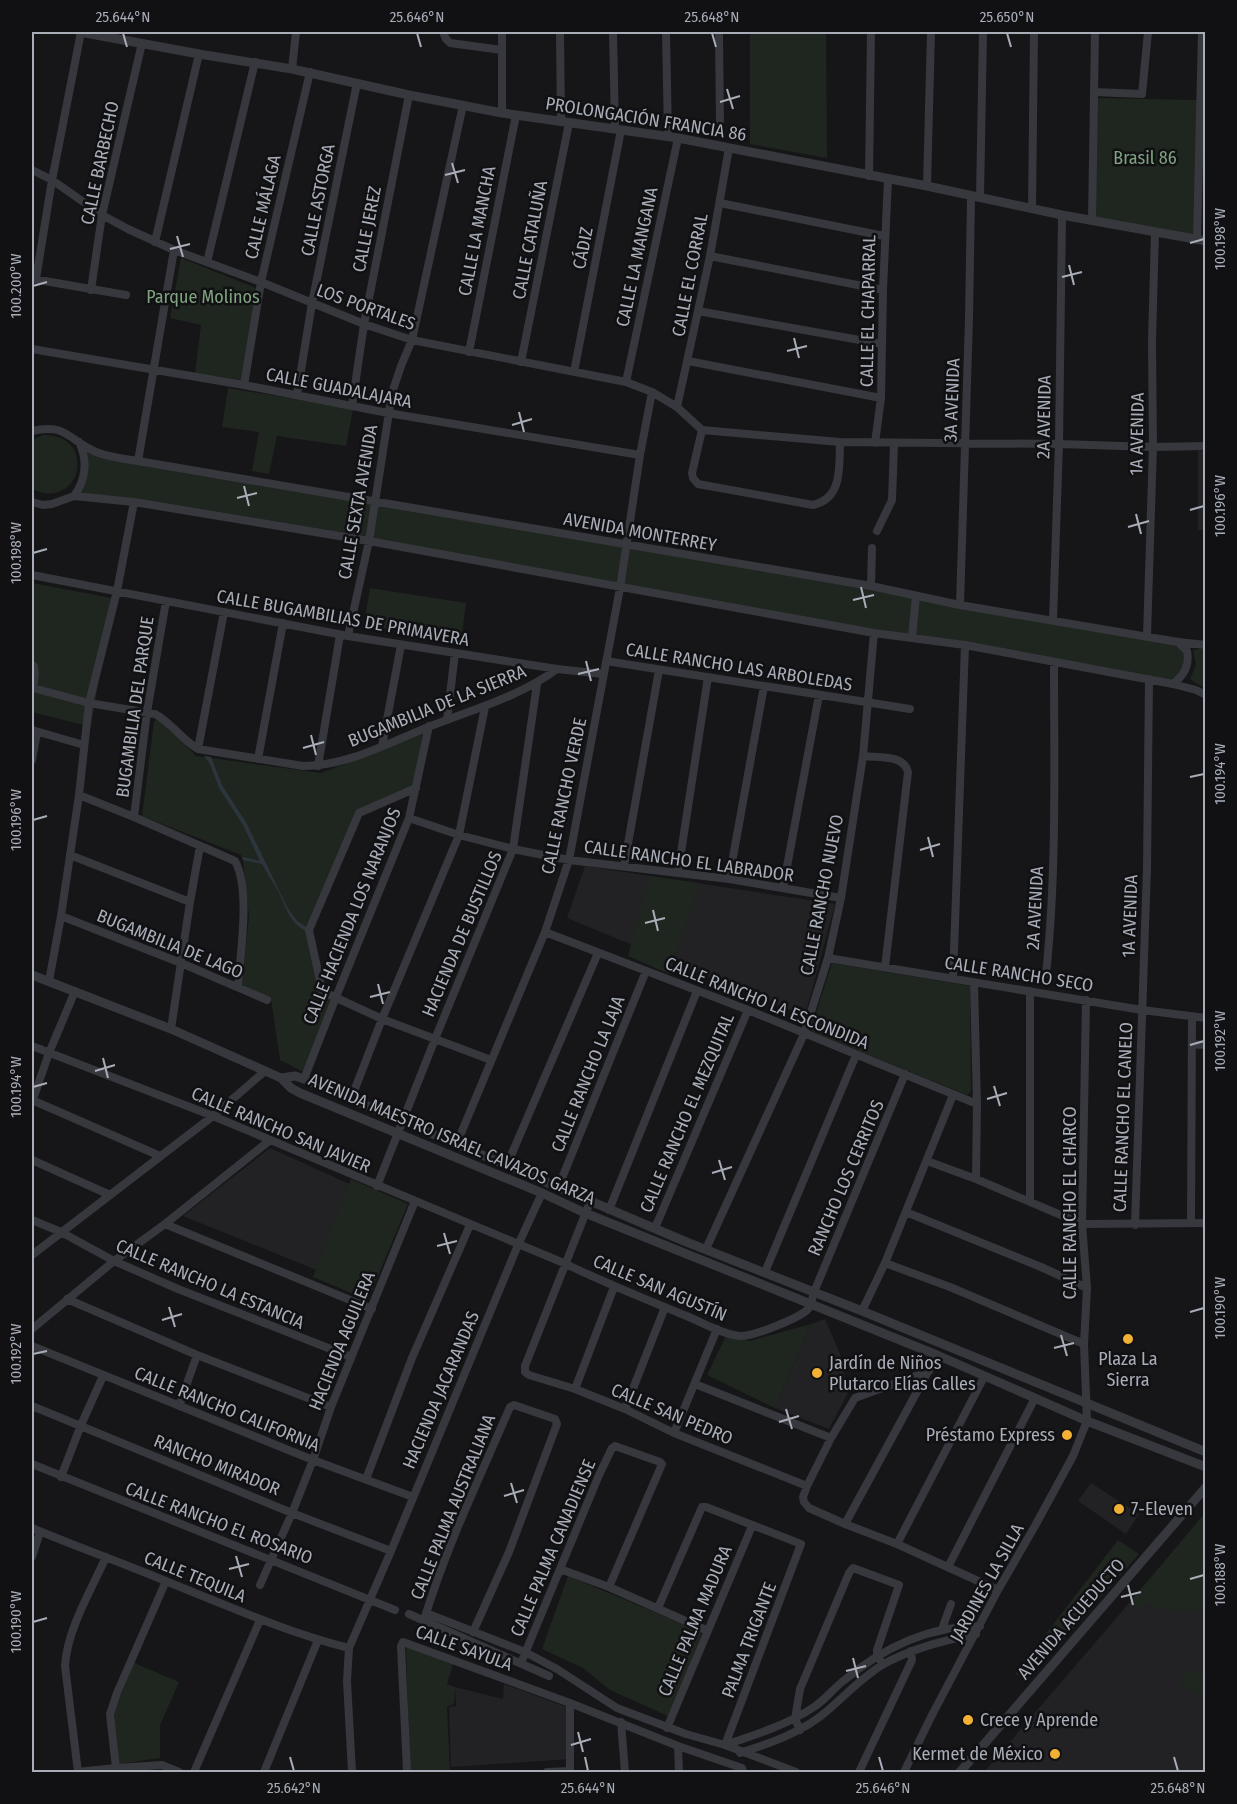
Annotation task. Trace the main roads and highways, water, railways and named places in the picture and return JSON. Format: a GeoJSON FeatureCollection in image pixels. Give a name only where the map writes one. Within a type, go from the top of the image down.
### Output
{"type":"FeatureCollection","features":[{"type":"Feature","properties":{"kind":"place","name":"Plaza La Sierra"},"geometry":{"type":"Point","coordinates":[1128,1339]}},
{"type":"Feature","properties":{"kind":"place","name":"Jardín de Niños Plutarco Elías Calles"},"geometry":{"type":"Point","coordinates":[817,1373]}},
{"type":"Feature","properties":{"kind":"place","name":"Préstamo Express"},"geometry":{"type":"Point","coordinates":[1067,1435]}},
{"type":"Feature","properties":{"kind":"place","name":"7-Eleven"},"geometry":{"type":"Point","coordinates":[1119,1509]}},
{"type":"Feature","properties":{"kind":"place","name":"Crece y Aprende"},"geometry":{"type":"Point","coordinates":[968,1720]}},
{"type":"Feature","properties":{"kind":"place","name":"Kermet de México"},"geometry":{"type":"Point","coordinates":[1055,1754]}},
{"type":"Feature","properties":{"kind":"park label","name":"Brasil 86"},"geometry":{"type":"Point","coordinates":[1145,158]}},
{"type":"Feature","properties":{"kind":"park label","name":"Parque Molinos"},"geometry":{"type":"Point","coordinates":[203,297]}}]}
